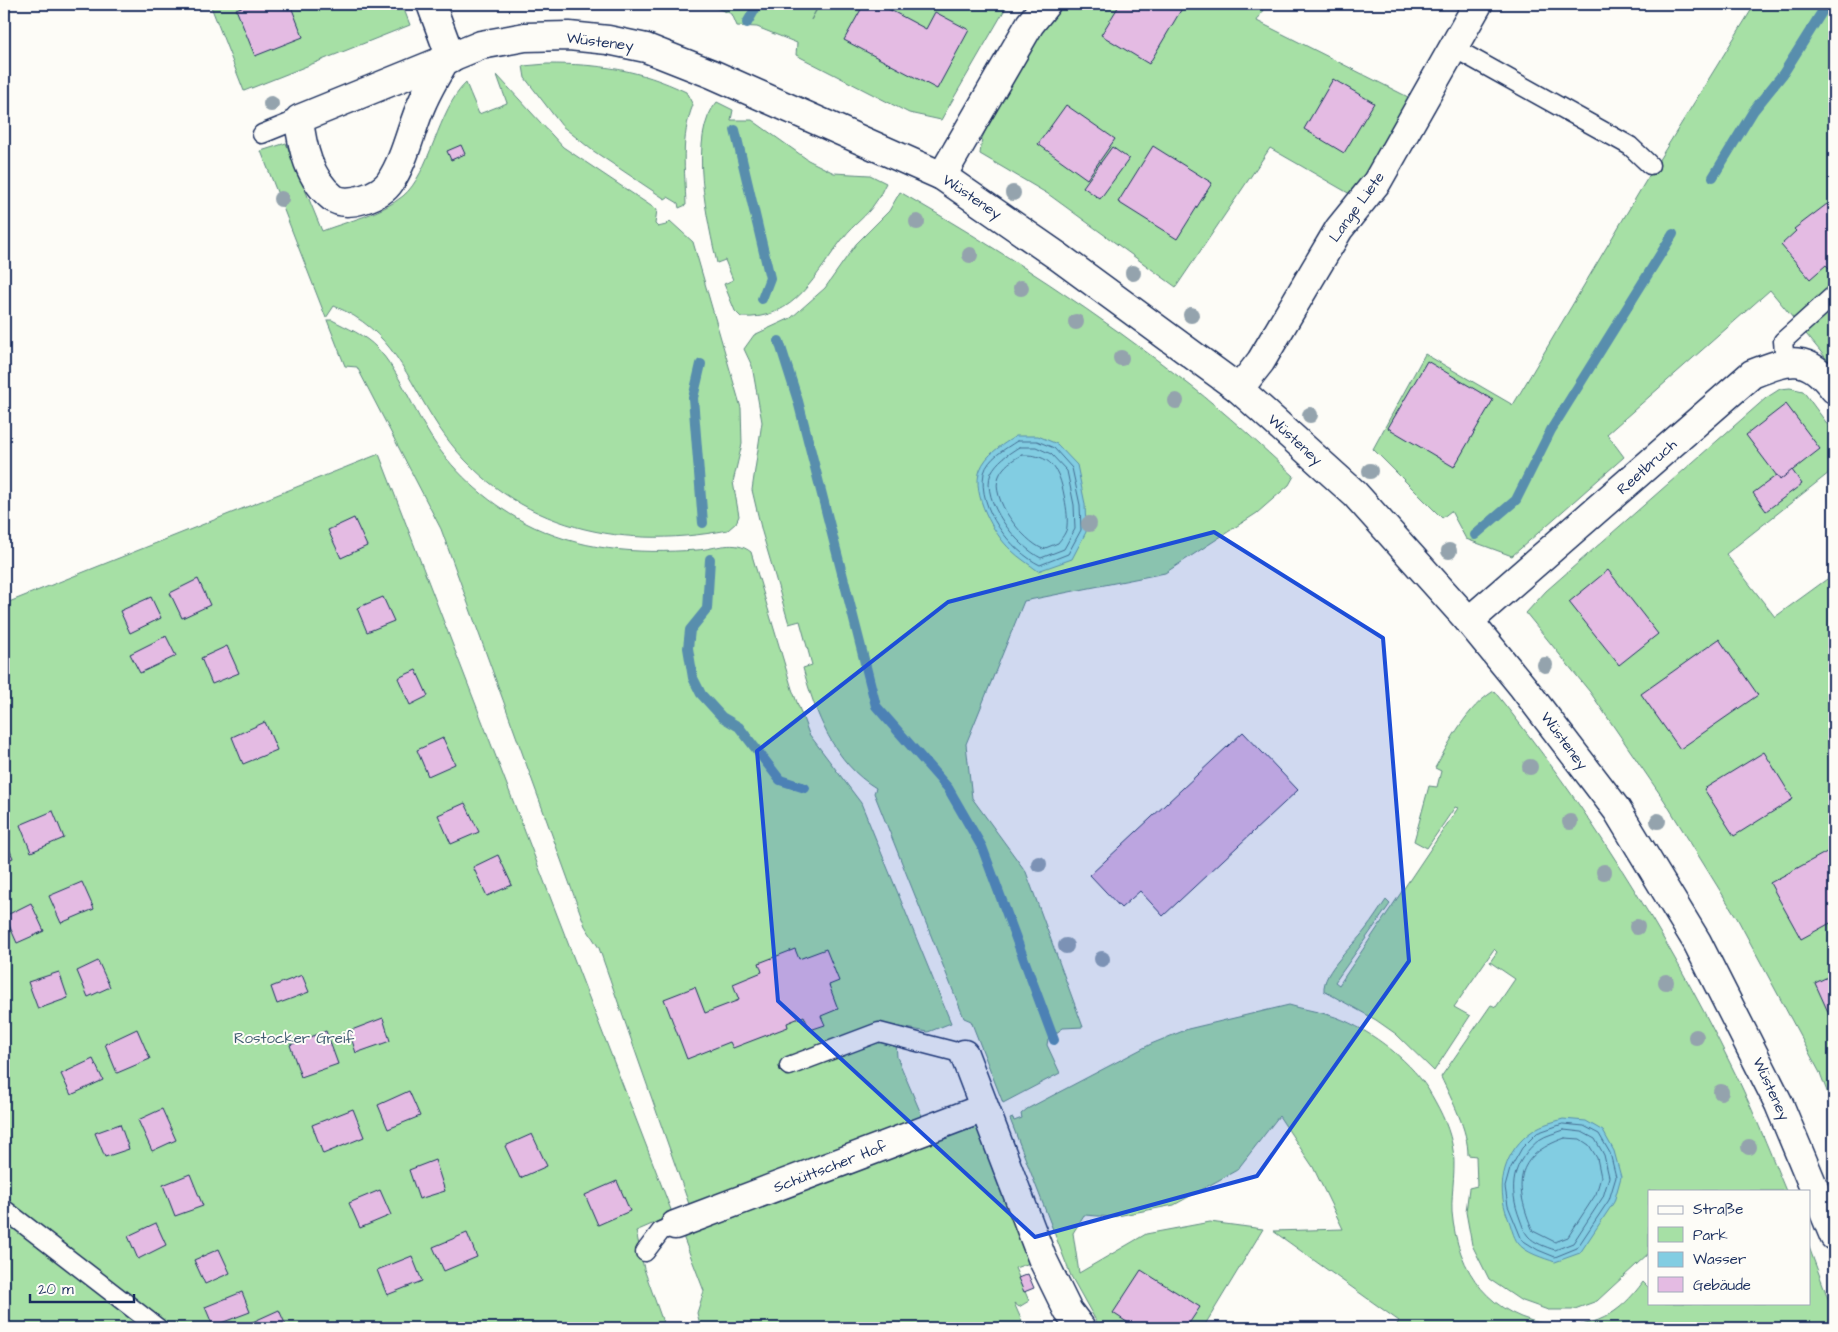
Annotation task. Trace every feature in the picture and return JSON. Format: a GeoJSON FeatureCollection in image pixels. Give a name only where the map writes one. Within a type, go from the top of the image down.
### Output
{"type":"FeatureCollection","features":[{"type":"Feature","properties":{"kind":"street"},"geometry":{"type":"LineString","coordinates":[[299,119],[302,141],[309,165],[326,193],[337,201],[353,202],[368,198],[390,184],[423,101],[448,59],[430,4]]}},
{"type":"Feature","properties":{"kind":"street"},"geometry":{"type":"LineString","coordinates":[[942,176],[1030,24],[1046,4]]}},
{"type":"Feature","properties":{"kind":"street","name":"Lange Liete"},"geometry":{"type":"LineString","coordinates":[[1239,389],[1261,361],[1339,229],[1377,182],[1478,4]]}},
{"type":"Feature","properties":{"kind":"street","name":"Wüsteney"},"geometry":{"type":"LineString","coordinates":[[299,119],[480,45],[525,37],[569,36],[608,40],[646,48],[767,97],[942,176],[1059,257],[1239,389],[1355,494],[1469,621],[1617,810],[1670,895],[1718,982],[1779,1104],[1834,1236]]}},
{"type":"Feature","properties":{"kind":"street","name":"Reetbruch"},"geometry":{"type":"LineString","coordinates":[[1469,621],[1752,374],[1784,352],[1799,362],[1820,371],[1834,389]]}},
{"type":"Feature","properties":{"kind":"street"},"geometry":{"type":"LineString","coordinates":[[964,1054],[1042,1258],[1068,1311],[1081,1328]]}},
{"type":"Feature","properties":{"kind":"street","name":"Schüttscher Hof"},"geometry":{"type":"LineString","coordinates":[[675,1225],[984,1108]]}},
{"type":"Feature","properties":{"kind":"lane"},"geometry":{"type":"LineString","coordinates":[[1454,48],[1630,146],[1650,165]]}},
{"type":"Feature","properties":{"kind":"lane"},"geometry":{"type":"LineString","coordinates":[[262,134],[299,119]]}},
{"type":"Feature","properties":{"kind":"lane","name":"Reetbruch"},"geometry":{"type":"LineString","coordinates":[[1784,352],[1834,295]]}},
{"type":"Feature","properties":{"kind":"lane"},"geometry":{"type":"LineString","coordinates":[[789,1066],[879,1032],[964,1054]]}},
{"type":"Feature","properties":{"kind":"lane"},"geometry":{"type":"LineString","coordinates":[[4,1209],[158,1328]]}},
{"type":"Feature","properties":{"kind":"lane"},"geometry":{"type":"LineString","coordinates":[[645,1252],[661,1231],[675,1225]]}},
{"type":"Feature","properties":{"kind":"highlighted area"},"geometry":{"type":"Polygon","coordinates":[[[1214,532],[1383,638],[1409,961],[1257,1176],[1035,1237],[778,1001],[757,751],[948,602],[1214,532]]]}},
{"type":"Feature","properties":{"kind":"green space"},"geometry":{"type":"Polygon","coordinates":[[[210,4],[402,4],[410,25],[244,91],[210,4]]]}},
{"type":"Feature","properties":{"kind":"green space"},"geometry":{"type":"Polygon","coordinates":[[[706,4],[819,4],[811,20],[820,4],[1008,4],[941,120],[909,113],[796,55],[797,43],[757,27],[737,26],[732,14],[706,4]]]}},
{"type":"Feature","properties":{"kind":"green space"},"geometry":{"type":"Polygon","coordinates":[[[1061,4],[1266,4],[1257,21],[1410,98],[1360,183],[1350,194],[1270,148],[1176,287],[1048,194],[980,154],[982,138],[987,127],[1048,18],[1061,4]]]}},
{"type":"Feature","properties":{"kind":"green space"},"geometry":{"type":"Polygon","coordinates":[[[1755,4],[1834,4],[1834,368],[1770,290],[1607,434],[1624,457],[1512,556],[1466,539],[1451,511],[1442,518],[1373,449],[1425,354],[1513,405],[1644,184],[1755,4]]]}},
{"type":"Feature","properties":{"kind":"green space"},"geometry":{"type":"Polygon","coordinates":[[[547,64],[584,65],[618,69],[651,78],[686,92],[693,105],[686,129],[685,142],[686,205],[679,208],[678,203],[668,197],[665,199],[592,150],[562,126],[525,78],[523,66],[547,64]]]}},
{"type":"Feature","properties":{"kind":"green space"},"geometry":{"type":"Polygon","coordinates":[[[497,75],[563,147],[657,210],[655,224],[658,227],[666,225],[670,221],[693,242],[741,408],[742,444],[733,482],[739,516],[736,523],[728,530],[686,536],[645,537],[605,533],[566,524],[530,509],[496,488],[465,460],[438,426],[396,357],[371,328],[354,316],[334,306],[326,318],[261,151],[286,143],[322,231],[385,208],[403,196],[420,173],[448,109],[456,94],[466,83],[479,114],[507,103],[497,75]]]}},
{"type":"Feature","properties":{"kind":"green space"},"geometry":{"type":"Polygon","coordinates":[[[717,102],[733,110],[731,120],[752,120],[808,160],[834,173],[870,175],[886,183],[872,208],[848,233],[802,292],[790,303],[776,311],[760,316],[741,317],[735,311],[724,284],[733,280],[725,260],[717,263],[709,226],[702,180],[701,157],[703,135],[708,117],[717,102]]]}},
{"type":"Feature","properties":{"kind":"green space"},"geometry":{"type":"Polygon","coordinates":[[[900,192],[1012,260],[1121,333],[1204,397],[1294,476],[1289,485],[1257,513],[1165,573],[1024,601],[966,744],[972,798],[1026,872],[1083,1027],[1063,1028],[1048,1039],[1047,1045],[1060,1073],[1003,1103],[971,1021],[964,1018],[874,793],[876,788],[861,778],[849,765],[838,751],[820,719],[803,668],[812,665],[800,621],[789,624],[762,532],[752,490],[762,422],[752,366],[744,349],[754,335],[791,318],[825,288],[856,244],[889,211],[900,192]]]}},
{"type":"Feature","properties":{"kind":"green space"},"geometry":{"type":"Polygon","coordinates":[[[327,320],[332,320],[356,332],[377,348],[392,367],[428,432],[447,458],[482,494],[524,522],[545,532],[587,545],[630,551],[697,550],[732,545],[745,548],[751,552],[792,689],[809,734],[861,803],[951,1023],[928,1032],[895,1026],[897,1057],[925,1123],[690,1207],[599,948],[585,926],[441,529],[357,367],[345,366],[327,320]]]}},
{"type":"Feature","properties":{"kind":"green space"},"geometry":{"type":"Polygon","coordinates":[[[1790,388],[1803,391],[1834,433],[1834,469],[1726,554],[1775,617],[1834,574],[1834,1110],[1820,1073],[1737,918],[1664,800],[1590,692],[1526,613],[1546,591],[1766,398],[1780,389],[1790,388]]]}},
{"type":"Feature","properties":{"kind":"green space","name":"Rostocker Greif"},"geometry":{"type":"Polygon","coordinates":[[[379,454],[673,1215],[636,1231],[644,1269],[665,1328],[4,1328],[4,604],[379,454]]]}},
{"type":"Feature","properties":{"kind":"green space"},"geometry":{"type":"Polygon","coordinates":[[[1494,691],[1528,734],[1592,824],[1651,917],[1679,965],[1738,1079],[1786,1190],[1648,1190],[1648,1254],[1597,1301],[1572,1310],[1548,1310],[1520,1300],[1489,1279],[1472,1245],[1466,1212],[1469,1188],[1477,1186],[1476,1156],[1468,1155],[1462,1125],[1441,1077],[1491,1005],[1496,1007],[1515,979],[1490,962],[1497,952],[1494,949],[1454,1007],[1470,1016],[1434,1071],[1396,1034],[1376,1020],[1324,991],[1328,976],[1333,967],[1365,930],[1386,900],[1390,904],[1335,982],[1339,985],[1458,808],[1455,807],[1427,848],[1414,841],[1429,786],[1437,787],[1441,771],[1435,768],[1467,715],[1494,691]]]}},
{"type":"Feature","properties":{"kind":"green space"},"geometry":{"type":"Polygon","coordinates":[[[1289,1005],[1324,1014],[1356,1026],[1397,1055],[1428,1089],[1445,1122],[1450,1137],[1454,1161],[1452,1212],[1455,1234],[1461,1254],[1481,1288],[1495,1302],[1512,1313],[1531,1321],[1553,1325],[1581,1325],[1593,1322],[1615,1311],[1625,1303],[1643,1282],[1648,1287],[1648,1304],[1810,1304],[1810,1250],[1832,1309],[1834,1328],[1395,1328],[1399,1321],[1273,1231],[1343,1229],[1313,1167],[1279,1116],[1237,1170],[1174,1205],[1112,1217],[1084,1215],[1073,1233],[1079,1273],[1146,1234],[1210,1222],[1263,1229],[1203,1328],[1100,1328],[1071,1276],[1010,1119],[1013,1118],[1014,1121],[1022,1118],[1021,1114],[1027,1109],[1151,1044],[1188,1029],[1289,1005]]]}},
{"type":"Feature","properties":{"kind":"green space"},"geometry":{"type":"Polygon","coordinates":[[[971,1124],[977,1128],[1033,1262],[1015,1268],[1029,1301],[1019,1307],[1014,1303],[1025,1328],[701,1328],[697,1313],[704,1291],[681,1231],[971,1124]]]}},
{"type":"Feature","properties":{"kind":"water"},"geometry":{"type":"Polygon","coordinates":[[[1016,436],[1038,436],[1057,444],[1077,465],[1085,504],[1086,532],[1072,559],[1038,571],[1004,543],[991,524],[981,501],[979,490],[978,479],[980,470],[986,459],[995,450],[1016,436]]]}},
{"type":"Feature","properties":{"kind":"water"},"geometry":{"type":"Polygon","coordinates":[[[1563,1119],[1586,1121],[1603,1131],[1614,1151],[1621,1177],[1614,1202],[1580,1253],[1555,1262],[1521,1247],[1513,1234],[1502,1193],[1505,1169],[1515,1148],[1534,1130],[1548,1123],[1563,1119]]]}},
{"type":"Feature","properties":{"kind":"building"},"geometry":{"type":"Polygon","coordinates":[[[250,4],[290,4],[303,37],[255,56],[236,9],[250,4]]]}},
{"type":"Feature","properties":{"kind":"building"},"geometry":{"type":"Polygon","coordinates":[[[864,4],[879,4],[926,29],[935,12],[969,30],[937,89],[844,40],[864,4]]]}},
{"type":"Feature","properties":{"kind":"building"},"geometry":{"type":"Polygon","coordinates":[[[1120,4],[1184,5],[1149,64],[1101,35],[1120,4]]]}},
{"type":"Feature","properties":{"kind":"building"},"geometry":{"type":"Polygon","coordinates":[[[1333,79],[1374,103],[1344,153],[1304,129],[1333,79]]]}},
{"type":"Feature","properties":{"kind":"building"},"geometry":{"type":"Polygon","coordinates":[[[1066,105],[1115,139],[1087,179],[1038,144],[1066,105]]]}},
{"type":"Feature","properties":{"kind":"building"},"geometry":{"type":"Polygon","coordinates":[[[461,145],[465,154],[451,160],[447,151],[461,145]]]}},
{"type":"Feature","properties":{"kind":"building"},"geometry":{"type":"Polygon","coordinates":[[[1153,146],[1212,183],[1177,239],[1118,202],[1153,146]]]}},
{"type":"Feature","properties":{"kind":"building"},"geometry":{"type":"Polygon","coordinates":[[[1112,147],[1129,159],[1100,199],[1083,187],[1112,147]]]}},
{"type":"Feature","properties":{"kind":"building"},"geometry":{"type":"Polygon","coordinates":[[[1827,204],[1834,213],[1834,263],[1829,268],[1826,265],[1810,279],[1781,245],[1796,231],[1794,229],[1827,204]]]}},
{"type":"Feature","properties":{"kind":"building"},"geometry":{"type":"Polygon","coordinates":[[[1427,361],[1493,400],[1454,467],[1388,428],[1427,361]]]}},
{"type":"Feature","properties":{"kind":"building"},"geometry":{"type":"Polygon","coordinates":[[[1786,404],[1820,449],[1780,480],[1746,435],[1786,404]]]}},
{"type":"Feature","properties":{"kind":"building"},"geometry":{"type":"Polygon","coordinates":[[[1792,470],[1802,484],[1766,511],[1753,493],[1777,475],[1780,480],[1792,470]]]}},
{"type":"Feature","properties":{"kind":"building"},"geometry":{"type":"Polygon","coordinates":[[[354,518],[367,546],[341,558],[328,530],[354,518]]]}},
{"type":"Feature","properties":{"kind":"building"},"geometry":{"type":"Polygon","coordinates":[[[1608,570],[1658,634],[1619,665],[1569,602],[1608,570]]]}},
{"type":"Feature","properties":{"kind":"building"},"geometry":{"type":"Polygon","coordinates":[[[198,579],[210,605],[182,618],[170,593],[198,579]]]}},
{"type":"Feature","properties":{"kind":"building"},"geometry":{"type":"Polygon","coordinates":[[[151,597],[161,618],[130,633],[120,611],[151,597]]]}},
{"type":"Feature","properties":{"kind":"building"},"geometry":{"type":"Polygon","coordinates":[[[383,597],[394,621],[367,632],[357,608],[383,597]]]}},
{"type":"Feature","properties":{"kind":"building"},"geometry":{"type":"Polygon","coordinates":[[[166,636],[176,656],[140,673],[130,654],[166,636]]]}},
{"type":"Feature","properties":{"kind":"building"},"geometry":{"type":"Polygon","coordinates":[[[1719,639],[1758,695],[1680,749],[1641,694],[1719,639]]]}},
{"type":"Feature","properties":{"kind":"building"},"geometry":{"type":"Polygon","coordinates":[[[227,646],[239,673],[212,684],[201,658],[227,646]]]}},
{"type":"Feature","properties":{"kind":"building"},"geometry":{"type":"Polygon","coordinates":[[[416,670],[428,696],[410,705],[398,678],[416,670]]]}},
{"type":"Feature","properties":{"kind":"building"},"geometry":{"type":"Polygon","coordinates":[[[265,722],[277,750],[243,764],[232,737],[265,722]]]}},
{"type":"Feature","properties":{"kind":"building"},"geometry":{"type":"Polygon","coordinates":[[[1243,732],[1298,790],[1163,916],[1140,891],[1121,908],[1090,875],[1243,732]]]}},
{"type":"Feature","properties":{"kind":"building"},"geometry":{"type":"Polygon","coordinates":[[[443,738],[455,764],[428,776],[417,750],[443,738]]]}},
{"type":"Feature","properties":{"kind":"building"},"geometry":{"type":"Polygon","coordinates":[[[1764,752],[1793,799],[1734,836],[1704,789],[1764,752]]]}},
{"type":"Feature","properties":{"kind":"building"},"geometry":{"type":"Polygon","coordinates":[[[465,803],[479,832],[451,844],[438,815],[465,803]]]}},
{"type":"Feature","properties":{"kind":"building"},"geometry":{"type":"Polygon","coordinates":[[[53,811],[64,838],[31,852],[20,825],[53,811]]]}},
{"type":"Feature","properties":{"kind":"building"},"geometry":{"type":"Polygon","coordinates":[[[4,837],[13,858],[4,862],[4,837]]]}},
{"type":"Feature","properties":{"kind":"building"},"geometry":{"type":"Polygon","coordinates":[[[1834,848],[1834,921],[1801,939],[1770,883],[1834,848]]]}},
{"type":"Feature","properties":{"kind":"building"},"geometry":{"type":"Polygon","coordinates":[[[498,855],[512,885],[487,896],[473,867],[498,855]]]}},
{"type":"Feature","properties":{"kind":"building"},"geometry":{"type":"Polygon","coordinates":[[[82,882],[94,909],[61,923],[49,896],[82,882]]]}},
{"type":"Feature","properties":{"kind":"building"},"geometry":{"type":"Polygon","coordinates":[[[31,903],[44,931],[17,943],[5,916],[31,903]]]}},
{"type":"Feature","properties":{"kind":"building"},"geometry":{"type":"Polygon","coordinates":[[[795,949],[799,959],[826,949],[839,981],[829,985],[838,1009],[821,1016],[825,1025],[810,1030],[804,1016],[787,1023],[788,1027],[733,1048],[730,1042],[687,1059],[664,999],[695,987],[705,1013],[739,1000],[733,984],[762,972],[759,963],[795,949]]]}},
{"type":"Feature","properties":{"kind":"building"},"geometry":{"type":"Polygon","coordinates":[[[98,961],[110,987],[88,997],[77,971],[98,961]]]}},
{"type":"Feature","properties":{"kind":"building"},"geometry":{"type":"Polygon","coordinates":[[[59,972],[68,998],[38,1009],[28,982],[59,972]]]}},
{"type":"Feature","properties":{"kind":"building"},"geometry":{"type":"Polygon","coordinates":[[[1834,974],[1834,1025],[1815,983],[1834,974]]]}},
{"type":"Feature","properties":{"kind":"building"},"geometry":{"type":"Polygon","coordinates":[[[302,975],[309,992],[277,1004],[271,987],[302,975]]]}},
{"type":"Feature","properties":{"kind":"building"},"geometry":{"type":"Polygon","coordinates":[[[383,1018],[390,1041],[356,1053],[349,1031],[383,1018]]]}},
{"type":"Feature","properties":{"kind":"building"},"geometry":{"type":"Polygon","coordinates":[[[137,1029],[150,1059],[117,1073],[105,1044],[137,1029]]]}},
{"type":"Feature","properties":{"kind":"building"},"geometry":{"type":"Polygon","coordinates":[[[326,1031],[338,1064],[301,1077],[290,1045],[326,1031]]]}},
{"type":"Feature","properties":{"kind":"building"},"geometry":{"type":"Polygon","coordinates":[[[93,1059],[103,1080],[71,1095],[61,1074],[93,1059]]]}},
{"type":"Feature","properties":{"kind":"building"},"geometry":{"type":"Polygon","coordinates":[[[409,1091],[420,1116],[388,1129],[378,1105],[409,1091]]]}},
{"type":"Feature","properties":{"kind":"building"},"geometry":{"type":"Polygon","coordinates":[[[162,1109],[176,1140],[152,1151],[138,1120],[162,1109]]]}},
{"type":"Feature","properties":{"kind":"building"},"geometry":{"type":"Polygon","coordinates":[[[353,1109],[364,1137],[323,1154],[312,1125],[353,1109]]]}},
{"type":"Feature","properties":{"kind":"building"},"geometry":{"type":"Polygon","coordinates":[[[120,1124],[129,1149],[105,1157],[95,1133],[120,1124]]]}},
{"type":"Feature","properties":{"kind":"building"},"geometry":{"type":"Polygon","coordinates":[[[532,1134],[547,1166],[520,1178],[505,1146],[532,1134]]]}},
{"type":"Feature","properties":{"kind":"building"},"geometry":{"type":"Polygon","coordinates":[[[435,1160],[445,1191],[419,1199],[409,1170],[435,1160]]]}},
{"type":"Feature","properties":{"kind":"building"},"geometry":{"type":"Polygon","coordinates":[[[190,1174],[203,1206],[175,1216],[163,1185],[190,1174]]]}},
{"type":"Feature","properties":{"kind":"building"},"geometry":{"type":"Polygon","coordinates":[[[617,1181],[630,1211],[598,1225],[585,1195],[617,1181]]]}},
{"type":"Feature","properties":{"kind":"building"},"geometry":{"type":"Polygon","coordinates":[[[380,1190],[391,1215],[360,1228],[349,1203],[380,1190]]]}},
{"type":"Feature","properties":{"kind":"building"},"geometry":{"type":"Polygon","coordinates":[[[156,1223],[166,1245],[138,1259],[128,1236],[156,1223]]]}},
{"type":"Feature","properties":{"kind":"building"},"geometry":{"type":"Polygon","coordinates":[[[467,1233],[477,1257],[444,1271],[433,1247],[467,1233]]]}},
{"type":"Feature","properties":{"kind":"building"},"geometry":{"type":"Polygon","coordinates":[[[219,1249],[230,1273],[205,1284],[194,1260],[219,1249]]]}},
{"type":"Feature","properties":{"kind":"building"},"geometry":{"type":"Polygon","coordinates":[[[412,1256],[422,1281],[387,1295],[377,1270],[412,1256]]]}},
{"type":"Feature","properties":{"kind":"building"},"geometry":{"type":"Polygon","coordinates":[[[1141,1270],[1200,1307],[1186,1328],[1136,1328],[1113,1313],[1141,1270]]]}},
{"type":"Feature","properties":{"kind":"building"},"geometry":{"type":"Polygon","coordinates":[[[1028,1274],[1034,1288],[1024,1292],[1018,1278],[1028,1274]]]}},
{"type":"Feature","properties":{"kind":"building"},"geometry":{"type":"Polygon","coordinates":[[[242,1292],[250,1312],[213,1326],[205,1307],[242,1292]]]}},
{"type":"Feature","properties":{"kind":"building"},"geometry":{"type":"Polygon","coordinates":[[[279,1310],[287,1328],[250,1328],[248,1324],[279,1310]]]}},
{"type":"Feature","properties":{"kind":"waterway"},"geometry":{"type":"LineString","coordinates":[[747,23],[758,4]]}},
{"type":"Feature","properties":{"kind":"waterway"},"geometry":{"type":"LineString","coordinates":[[1713,177],[1754,110],[1783,74],[1827,4]]}},
{"type":"Feature","properties":{"kind":"waterway"},"geometry":{"type":"LineString","coordinates":[[735,130],[770,278],[762,299]]}},
{"type":"Feature","properties":{"kind":"waterway"},"geometry":{"type":"LineString","coordinates":[[1475,535],[1516,500],[1551,430],[1673,234]]}},
{"type":"Feature","properties":{"kind":"waterway"},"geometry":{"type":"LineString","coordinates":[[779,341],[798,401],[876,706],[948,788],[982,847],[1054,1040]]}},
{"type":"Feature","properties":{"kind":"waterway"},"geometry":{"type":"LineString","coordinates":[[701,364],[693,398],[703,523]]}},
{"type":"Feature","properties":{"kind":"waterway"},"geometry":{"type":"LineString","coordinates":[[710,559],[707,609],[690,630],[688,648],[693,678],[701,694],[722,717],[739,727],[780,780],[805,788]]}}]}
